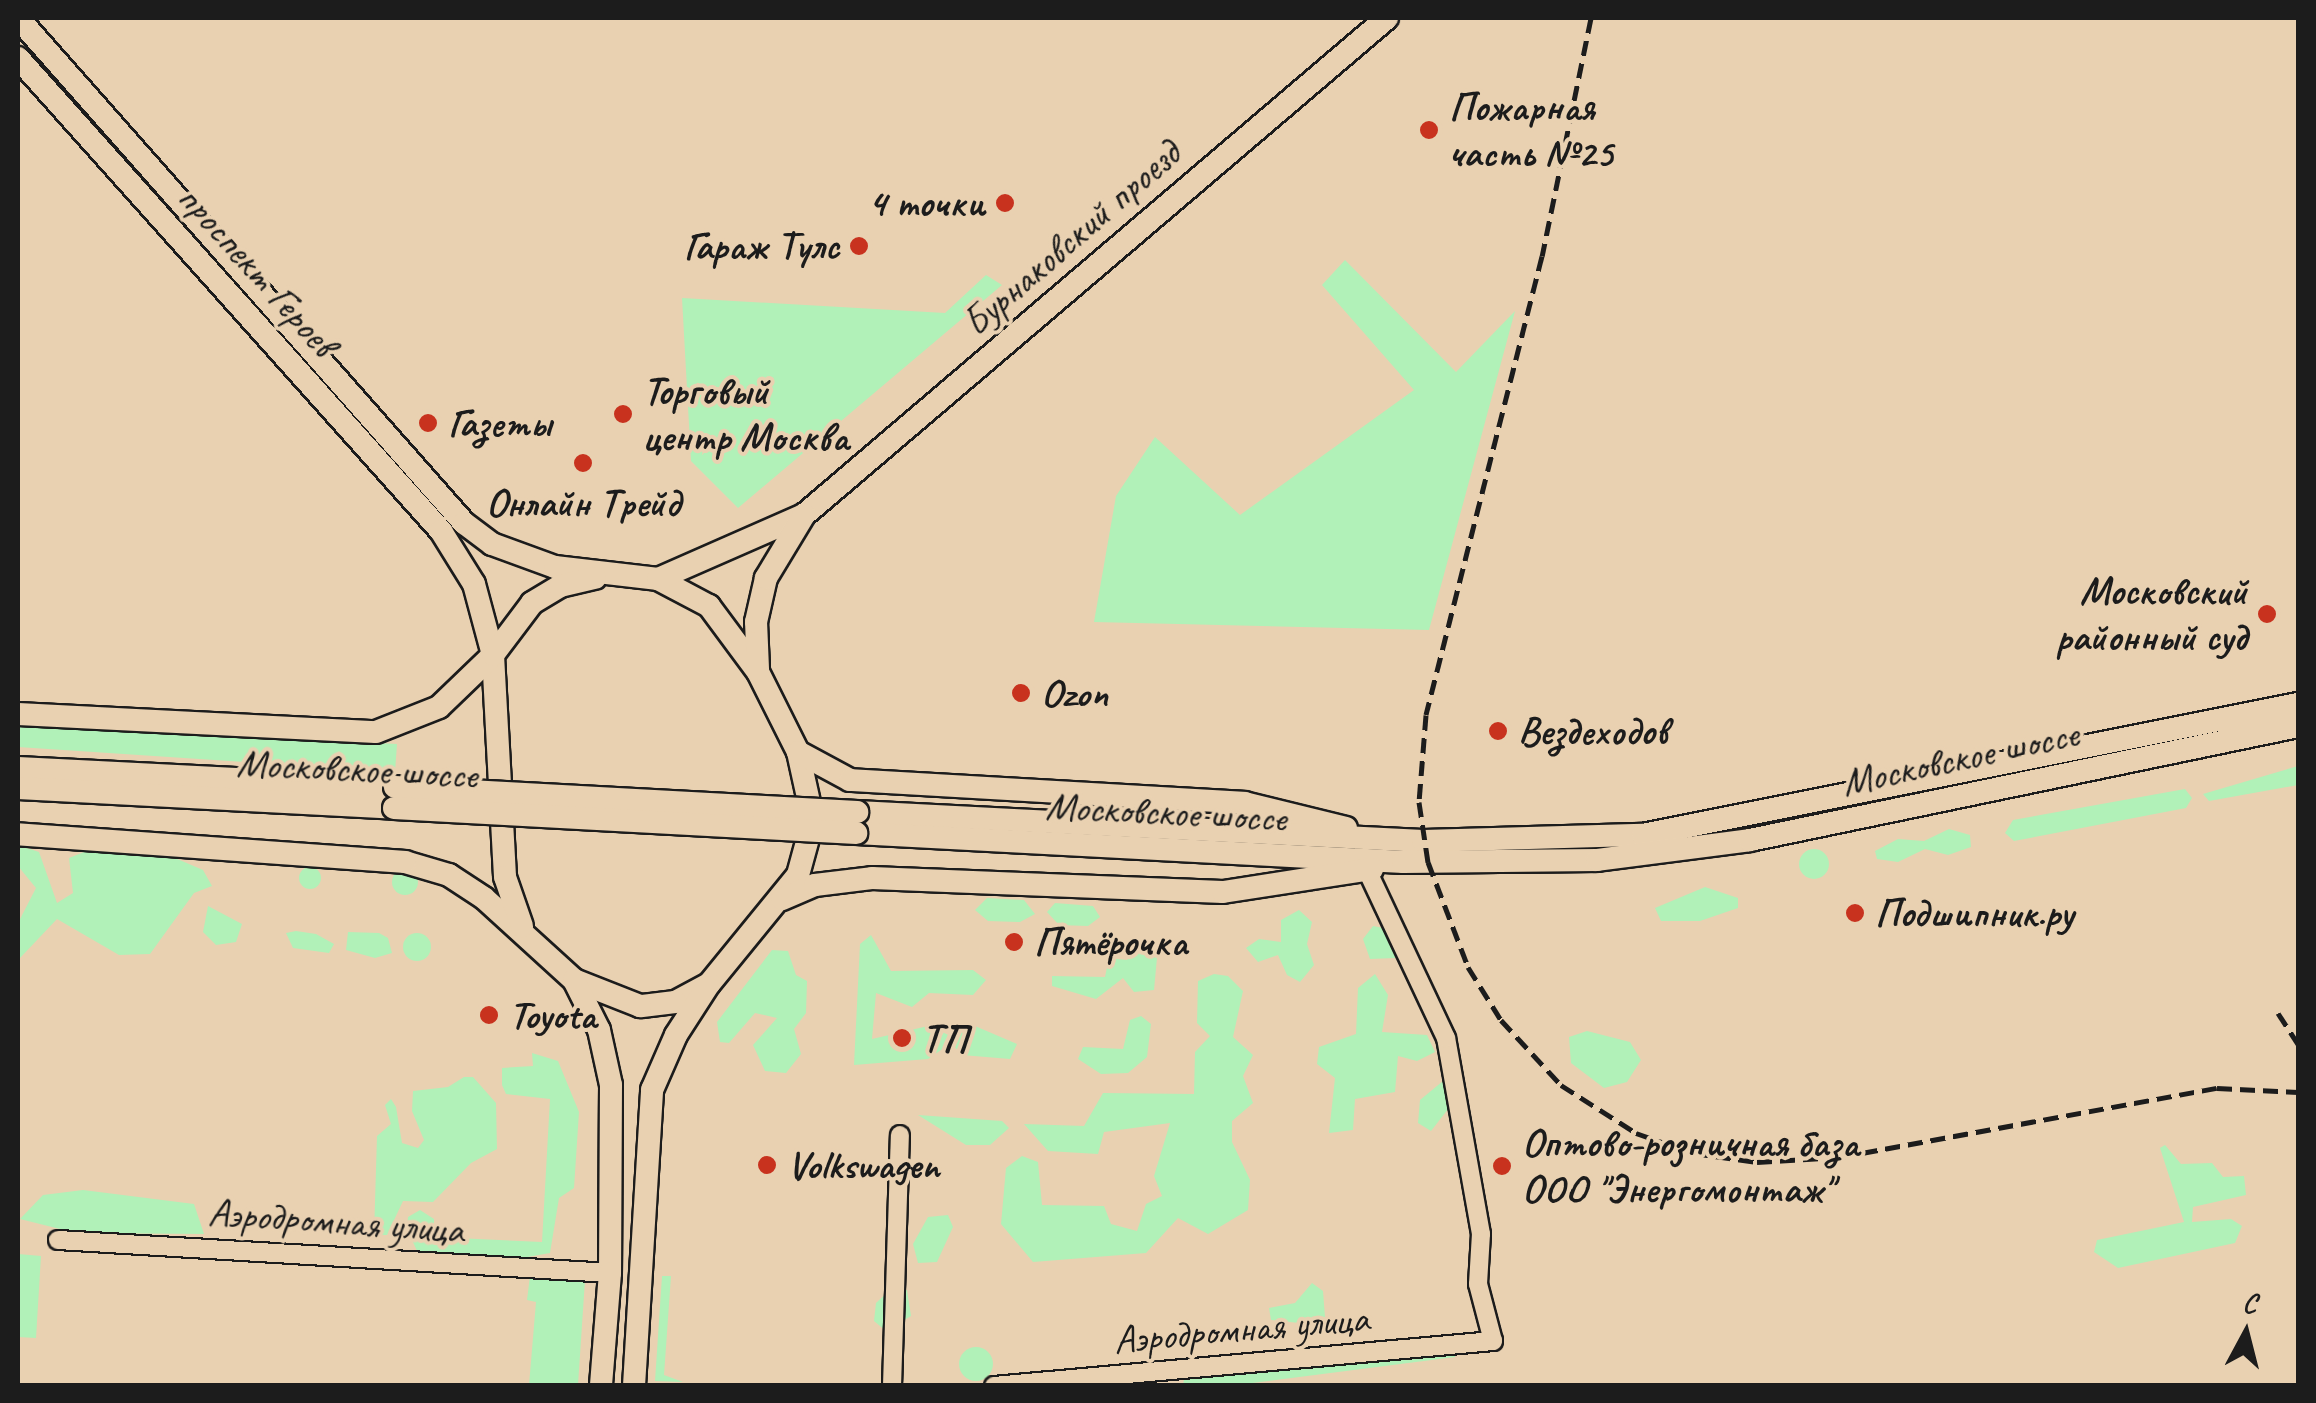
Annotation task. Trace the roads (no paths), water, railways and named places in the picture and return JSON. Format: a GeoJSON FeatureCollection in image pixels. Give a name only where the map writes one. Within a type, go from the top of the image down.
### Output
{"type":"FeatureCollection","features":[{"type":"Feature","properties":{"kind":"main road","name":"проспект Героев"},"geometry":{"type":"LineString","coordinates":[[18,18],[436,492],[492,544],[604,576]]}},
{"type":"Feature","properties":{"kind":"main road","name":"Бурнаковский проезд"},"geometry":{"type":"LineString","coordinates":[[804,515],[1386,18]]}},
{"type":"Feature","properties":{"kind":"main road","name":"проспект Героев"},"geometry":{"type":"LineString","coordinates":[[18,58],[441,531],[474,584],[493,656],[505,877],[526,934]]}},
{"type":"Feature","properties":{"kind":"main road"},"geometry":{"type":"LineString","coordinates":[[658,580],[804,515]]}},
{"type":"Feature","properties":{"kind":"main road"},"geometry":{"type":"LineString","coordinates":[[758,672],[756,622],[766,578],[804,515]]}},
{"type":"Feature","properties":{"kind":"main road"},"geometry":{"type":"LineString","coordinates":[[18,714],[376,732],[439,707],[493,656],[532,603],[560,586],[604,576],[658,580],[709,606],[758,672],[798,752],[812,820],[798,876],[709,984],[676,1034],[652,1090],[634,1386]]}},
{"type":"Feature","properties":{"kind":"main road","name":"Московское шоссе"},"geometry":{"type":"LineString","coordinates":[[1403,851],[1705,826],[2298,704]]}},
{"type":"Feature","properties":{"kind":"main road","name":"Московское шоссе"},"geometry":{"type":"LineString","coordinates":[[18,768],[395,798],[1572,862],[1708,848],[2298,726]]}},
{"type":"Feature","properties":{"kind":"main road"},"geometry":{"type":"LineString","coordinates":[[798,752],[850,780],[1244,802],[1403,851]]}},
{"type":"Feature","properties":{"kind":"main road","name":"Московское шоссе"},"geometry":{"type":"LineString","coordinates":[[18,788],[395,798]]}},
{"type":"Feature","properties":{"kind":"main road"},"geometry":{"type":"LineString","coordinates":[[18,834],[406,862],[450,876],[526,934],[574,980],[599,1030],[611,1085],[610,1274],[601,1386]]}},
{"type":"Feature","properties":{"kind":"main road"},"geometry":{"type":"LineString","coordinates":[[782,900],[815,885],[886,877],[1222,892],[1367,870],[1403,851]]}},
{"type":"Feature","properties":{"kind":"main road"},"geometry":{"type":"LineString","coordinates":[[574,980],[640,1006],[675,1002],[709,984]]}},
{"type":"Feature","properties":{"kind":"street","name":"Аэродромная улица"},"geometry":{"type":"LineString","coordinates":[[994,1386],[1493,1341],[1478,1284],[1482,1234],[1446,1038],[1367,870]]}},
{"type":"Feature","properties":{"kind":"street"},"geometry":{"type":"LineString","coordinates":[[892,1386],[900,1134]]}},
{"type":"Feature","properties":{"kind":"street","name":"Аэродромная улица"},"geometry":{"type":"LineString","coordinates":[[58,1240],[610,1274]]}},
{"type":"Feature","properties":{"kind":"railway"},"geometry":{"type":"LineString","coordinates":[[1591,18],[1542,256],[1426,715],[1419,802],[1428,862],[1468,967],[1501,1020],[1561,1085],[1636,1133],[1693,1153],[1757,1162],[1840,1157],[2217,1088],[2298,1092]]}},
{"type":"Feature","properties":{"kind":"railway"},"geometry":{"type":"LineString","coordinates":[[2278,1013],[2298,1044]]}},
{"type":"Feature","properties":{"kind":"place","name":"Пожарная часть №25"},"geometry":{"type":"Point","coordinates":[1429,130]}},
{"type":"Feature","properties":{"kind":"place","name":"4 точки"},"geometry":{"type":"Point","coordinates":[1005,203]}},
{"type":"Feature","properties":{"kind":"place","name":"Гараж Тулс"},"geometry":{"type":"Point","coordinates":[859,246]}},
{"type":"Feature","properties":{"kind":"place","name":"Торговый центр Москва"},"geometry":{"type":"Point","coordinates":[623,414]}},
{"type":"Feature","properties":{"kind":"place","name":"Газеты"},"geometry":{"type":"Point","coordinates":[428,423]}},
{"type":"Feature","properties":{"kind":"place","name":"Онлайн Трейд"},"geometry":{"type":"Point","coordinates":[583,463]}},
{"type":"Feature","properties":{"kind":"place","name":"Московский районный суд"},"geometry":{"type":"Point","coordinates":[2267,614]}},
{"type":"Feature","properties":{"kind":"place","name":"Ozon"},"geometry":{"type":"Point","coordinates":[1021,693]}},
{"type":"Feature","properties":{"kind":"place","name":"Вездеходов"},"geometry":{"type":"Point","coordinates":[1498,731]}},
{"type":"Feature","properties":{"kind":"place","name":"Подшипник.ру"},"geometry":{"type":"Point","coordinates":[1855,913]}},
{"type":"Feature","properties":{"kind":"place","name":"Пятёрочка"},"geometry":{"type":"Point","coordinates":[1014,942]}},
{"type":"Feature","properties":{"kind":"place","name":"Toyota"},"geometry":{"type":"Point","coordinates":[489,1015]}},
{"type":"Feature","properties":{"kind":"place","name":"ТП"},"geometry":{"type":"Point","coordinates":[902,1038]}},
{"type":"Feature","properties":{"kind":"place","name":"Volkswagen"},"geometry":{"type":"Point","coordinates":[767,1165]}},
{"type":"Feature","properties":{"kind":"place","name":"Оптово-розничная база ООО \"Энергомонтаж\""},"geometry":{"type":"Point","coordinates":[1502,1166]}}]}
